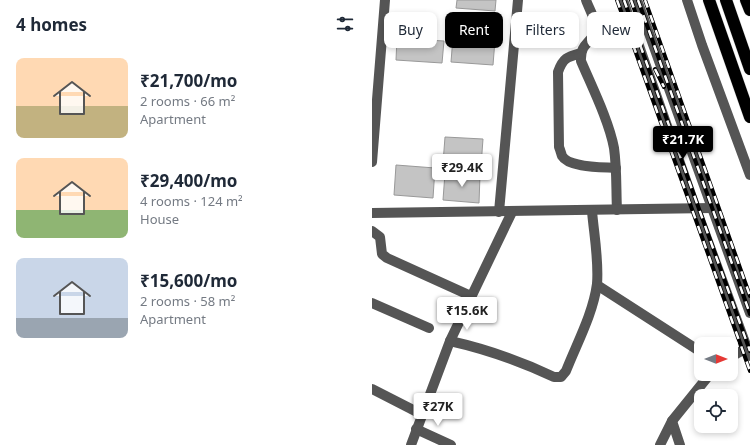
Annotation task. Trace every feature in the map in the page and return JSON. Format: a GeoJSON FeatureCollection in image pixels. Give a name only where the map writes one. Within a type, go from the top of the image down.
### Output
{"type":"FeatureCollection","features":[{"type":"Feature","properties":{"kind":"highway"},"geometry":{"type":"LineString","coordinates":[[709,0],[750,117]]}},
{"type":"Feature","properties":{"kind":"highway"},"geometry":{"type":"LineString","coordinates":[[726,0],[750,69]]}},
{"type":"Feature","properties":{"kind":"highway"},"geometry":{"type":"LineString","coordinates":[[746,0],[750,10]]}},
{"type":"Feature","properties":{"kind":"street"},"geometry":{"type":"LineString","coordinates":[[372,162],[385,0]]}},
{"type":"Feature","properties":{"kind":"street"},"geometry":{"type":"LineString","coordinates":[[499,212],[518,0]]}},
{"type":"Feature","properties":{"kind":"street"},"geometry":{"type":"LineString","coordinates":[[586,0],[595,23],[595,30],[592,37],[580,53],[581,61],[609,131],[614,148],[617,210]]}},
{"type":"Feature","properties":{"kind":"street"},"geometry":{"type":"LineString","coordinates":[[623,0],[696,209],[749,350],[738,354]]}},
{"type":"Feature","properties":{"kind":"street"},"geometry":{"type":"LineString","coordinates":[[637,0],[750,313]]}},
{"type":"Feature","properties":{"kind":"street"},"geometry":{"type":"LineString","coordinates":[[689,1],[702,45],[750,175]]}},
{"type":"Feature","properties":{"kind":"street"},"geometry":{"type":"LineString","coordinates":[[580,53],[567,57],[561,62],[558,72],[560,147],[562,157],[571,163],[616,168]]}},
{"type":"Feature","properties":{"kind":"street"},"geometry":{"type":"LineString","coordinates":[[372,213],[592,211],[712,208]]}},
{"type":"Feature","properties":{"kind":"street"},"geometry":{"type":"LineString","coordinates":[[450,341],[507,357],[554,377],[561,377],[566,371],[590,314],[596,285],[597,260],[592,211]]}},
{"type":"Feature","properties":{"kind":"street"},"geometry":{"type":"LineString","coordinates":[[410,445],[450,341],[512,212]]}},
{"type":"Feature","properties":{"kind":"street"},"geometry":{"type":"LineString","coordinates":[[372,231],[380,237],[382,254],[387,258],[471,296]]}},
{"type":"Feature","properties":{"kind":"street"},"geometry":{"type":"LineString","coordinates":[[596,285],[694,348]]}},
{"type":"Feature","properties":{"kind":"street"},"geometry":{"type":"LineString","coordinates":[[372,303],[429,328]]}},
{"type":"Feature","properties":{"kind":"street"},"geometry":{"type":"LineString","coordinates":[[660,445],[672,421],[704,381]]}},
{"type":"Feature","properties":{"kind":"street"},"geometry":{"type":"LineString","coordinates":[[372,389],[421,414]]}},
{"type":"Feature","properties":{"kind":"street"},"geometry":{"type":"LineString","coordinates":[[672,421],[680,445]]}},
{"type":"Feature","properties":{"kind":"street"},"geometry":{"type":"LineString","coordinates":[[416,429],[451,445]]}},
{"type":"Feature","properties":{"kind":"building"},"geometry":{"type":"Polygon","coordinates":[[[457,0],[496,0],[495,11],[456,8],[457,0]]]}},
{"type":"Feature","properties":{"kind":"building"},"geometry":{"type":"Polygon","coordinates":[[[437,41],[444,41],[442,63],[396,60],[397,48],[437,48],[437,41]]]}},
{"type":"Feature","properties":{"kind":"building"},"geometry":{"type":"Polygon","coordinates":[[[452,48],[494,48],[493,65],[451,62],[452,48]]]}},
{"type":"Feature","properties":{"kind":"building"},"geometry":{"type":"Polygon","coordinates":[[[445,137],[483,139],[481,166],[443,163],[445,137]]]}},
{"type":"Feature","properties":{"kind":"building"},"geometry":{"type":"Polygon","coordinates":[[[396,165],[435,168],[433,198],[394,195],[396,165]]]}},
{"type":"Feature","properties":{"kind":"building"},"geometry":{"type":"Polygon","coordinates":[[[445,173],[480,175],[479,203],[443,200],[445,173]]]}},
{"type":"Feature","properties":{"kind":"railway"},"geometry":{"type":"LineString","coordinates":[[617,0],[750,371]]}},
{"type":"Feature","properties":{"kind":"railway"},"geometry":{"type":"LineString","coordinates":[[624,0],[750,351]]}},
{"type":"Feature","properties":{"kind":"railway"},"geometry":{"type":"LineString","coordinates":[[631,0],[635,12]]}},
{"type":"Feature","properties":{"kind":"railway"},"geometry":{"type":"LineString","coordinates":[[638,0],[750,314]]}},
{"type":"Feature","properties":{"kind":"railway"},"geometry":{"type":"LineString","coordinates":[[645,0],[750,296]]}},
{"type":"Feature","properties":{"kind":"railway"},"geometry":{"type":"LineString","coordinates":[[655,69],[664,87]]}}]}
